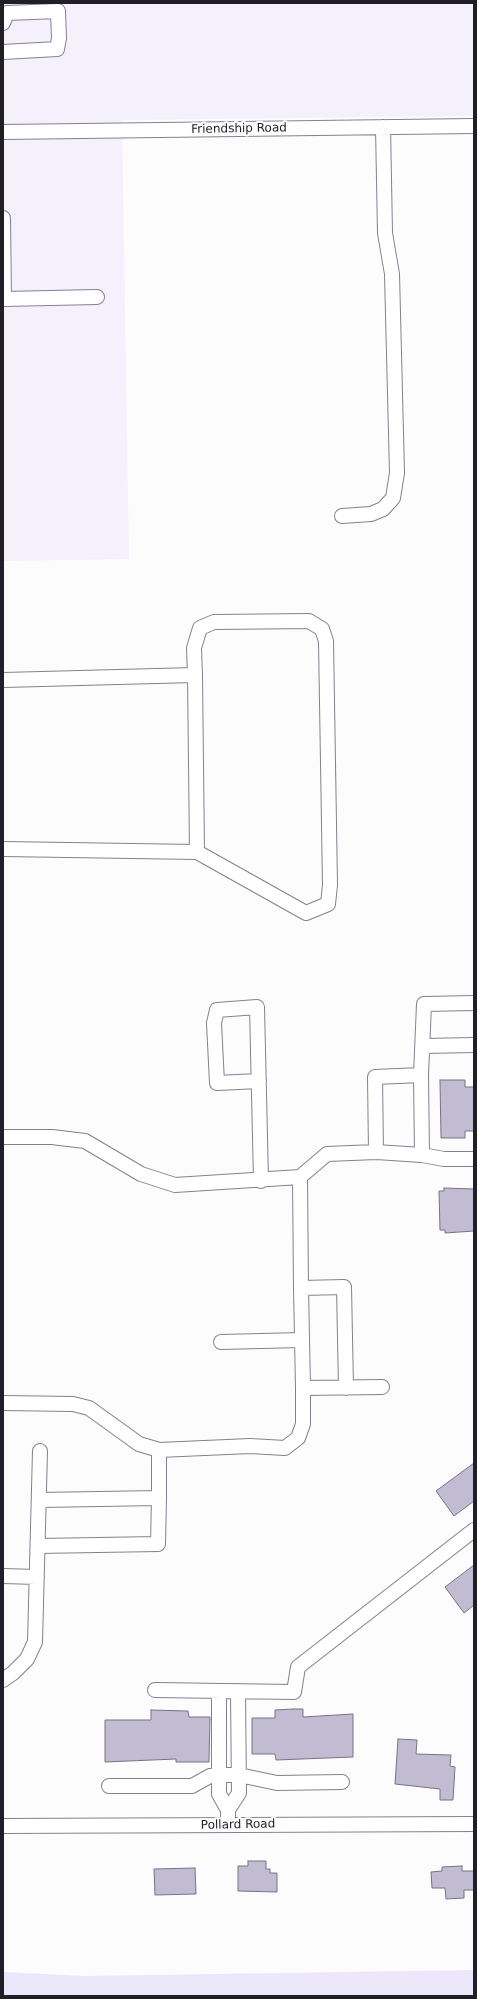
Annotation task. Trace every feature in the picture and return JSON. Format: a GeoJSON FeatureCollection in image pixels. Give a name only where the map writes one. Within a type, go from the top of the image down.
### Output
{"type":"FeatureCollection","features":[{"type":"Feature","properties":{"kind":"street"},"geometry":{"type":"LineString","coordinates":[[3,23],[7,13],[58,11],[60,38],[57,49],[3,52]]}},
{"type":"Feature","properties":{"kind":"street","name":"Friendship Road"},"geometry":{"type":"LineString","coordinates":[[3,132],[474,126]]}},
{"type":"Feature","properties":{"kind":"street"},"geometry":{"type":"LineString","coordinates":[[342,516],[371,514],[383,509],[394,498],[397,473],[392,274],[385,233],[383,127]]}},
{"type":"Feature","properties":{"kind":"street"},"geometry":{"type":"LineString","coordinates":[[3,218],[4,300],[96,297]]}},
{"type":"Feature","properties":{"kind":"street"},"geometry":{"type":"LineString","coordinates":[[3,850],[197,852],[306,913],[328,904],[330,885],[326,641],[322,629],[309,621],[214,622],[200,628],[194,648],[197,852]]}},
{"type":"Feature","properties":{"kind":"street"},"geometry":{"type":"LineString","coordinates":[[3,680],[195,675]]}},
{"type":"Feature","properties":{"kind":"street"},"geometry":{"type":"LineString","coordinates":[[422,1155],[424,1004],[474,1003]]}},
{"type":"Feature","properties":{"kind":"street"},"geometry":{"type":"LineString","coordinates":[[259,1081],[217,1083],[214,1023],[217,1010],[257,1007],[259,1081],[261,1181]]}},
{"type":"Feature","properties":{"kind":"street"},"geometry":{"type":"LineString","coordinates":[[423,1046],[474,1045]]}},
{"type":"Feature","properties":{"kind":"street"},"geometry":{"type":"LineString","coordinates":[[376,1152],[375,1077],[422,1075]]}},
{"type":"Feature","properties":{"kind":"street"},"geometry":{"type":"LineString","coordinates":[[3,1137],[52,1137],[85,1141],[141,1174],[175,1185],[261,1181],[300,1177],[327,1154],[376,1152],[473,1159]]}},
{"type":"Feature","properties":{"kind":"street"},"geometry":{"type":"LineString","coordinates":[[3,1403],[73,1404],[89,1408],[139,1444],[159,1450],[250,1446],[285,1448],[298,1438],[303,1424],[300,1177]]}},
{"type":"Feature","properties":{"kind":"street"},"geometry":{"type":"LineString","coordinates":[[302,1288],[344,1287],[346,1388]]}},
{"type":"Feature","properties":{"kind":"street"},"geometry":{"type":"LineString","coordinates":[[221,1342],[302,1340]]}},
{"type":"Feature","properties":{"kind":"street"},"geometry":{"type":"LineString","coordinates":[[303,1388],[382,1387]]}},
{"type":"Feature","properties":{"kind":"street"},"geometry":{"type":"LineString","coordinates":[[38,1546],[158,1544],[159,1450]]}},
{"type":"Feature","properties":{"kind":"street"},"geometry":{"type":"LineString","coordinates":[[3,1680],[13,1673],[27,1659],[35,1642],[40,1451]]}},
{"type":"Feature","properties":{"kind":"street"},"geometry":{"type":"LineString","coordinates":[[39,1500],[159,1498]]}},
{"type":"Feature","properties":{"kind":"street"},"geometry":{"type":"LineString","coordinates":[[155,1690],[294,1692],[298,1667],[474,1530]]}},
{"type":"Feature","properties":{"kind":"street"},"geometry":{"type":"LineString","coordinates":[[3,1576],[37,1576]]}},
{"type":"Feature","properties":{"kind":"street"},"geometry":{"type":"LineString","coordinates":[[219,1691],[219,1794],[228,1810],[228,1825]]}},
{"type":"Feature","properties":{"kind":"street"},"geometry":{"type":"LineString","coordinates":[[228,1810],[239,1794],[238,1691]]}},
{"type":"Feature","properties":{"kind":"street"},"geometry":{"type":"LineString","coordinates":[[109,1786],[192,1786],[210,1776],[220,1775],[239,1775],[277,1783],[342,1782]]}},
{"type":"Feature","properties":{"kind":"street","name":"Pollard Road"},"geometry":{"type":"LineString","coordinates":[[3,1826],[474,1824]]}},
{"type":"Feature","properties":{"kind":"shaded area"},"geometry":{"type":"Polygon","coordinates":[[[3,3],[474,3],[474,116],[122,120],[129,559],[3,561],[3,3]]]}},
{"type":"Feature","properties":{"kind":"shaded area"},"geometry":{"type":"Polygon","coordinates":[[[474,1970],[474,1996],[3,1996],[3,1972],[85,1976],[474,1970]]]}},
{"type":"Feature","properties":{"kind":"building"},"geometry":{"type":"Polygon","coordinates":[[[440,1080],[465,1080],[465,1087],[474,1087],[474,1131],[465,1131],[465,1138],[441,1138],[440,1080]]]}},
{"type":"Feature","properties":{"kind":"building"},"geometry":{"type":"Polygon","coordinates":[[[444,1188],[474,1189],[474,1231],[445,1233],[445,1230],[440,1230],[439,1191],[444,1191],[444,1188]]]}},
{"type":"Feature","properties":{"kind":"building"},"geometry":{"type":"Polygon","coordinates":[[[474,1463],[474,1501],[454,1516],[436,1491],[474,1463]]]}},
{"type":"Feature","properties":{"kind":"building"},"geometry":{"type":"Polygon","coordinates":[[[474,1565],[474,1605],[464,1613],[445,1587],[474,1565]]]}},
{"type":"Feature","properties":{"kind":"building"},"geometry":{"type":"Polygon","coordinates":[[[303,1709],[303,1717],[353,1714],[353,1757],[276,1760],[275,1754],[252,1754],[252,1718],[275,1718],[275,1710],[303,1709]]]}},
{"type":"Feature","properties":{"kind":"building"},"geometry":{"type":"Polygon","coordinates":[[[151,1710],[188,1711],[189,1717],[210,1717],[209,1762],[176,1762],[176,1759],[105,1762],[105,1720],[151,1720],[151,1710]]]}},
{"type":"Feature","properties":{"kind":"building"},"geometry":{"type":"Polygon","coordinates":[[[398,1739],[417,1740],[416,1754],[451,1755],[450,1766],[455,1767],[453,1800],[440,1800],[440,1789],[395,1784],[398,1739]]]}},
{"type":"Feature","properties":{"kind":"building"},"geometry":{"type":"Polygon","coordinates":[[[248,1861],[266,1861],[266,1869],[270,1869],[270,1873],[277,1873],[277,1892],[238,1891],[238,1866],[248,1866],[248,1861]]]}},
{"type":"Feature","properties":{"kind":"building"},"geometry":{"type":"Polygon","coordinates":[[[462,1866],[462,1871],[474,1871],[474,1890],[464,1890],[464,1898],[446,1899],[445,1888],[432,1888],[431,1872],[442,1871],[442,1867],[462,1866]]]}},
{"type":"Feature","properties":{"kind":"building"},"geometry":{"type":"Polygon","coordinates":[[[195,1868],[196,1894],[155,1895],[154,1869],[195,1868]]]}}]}
